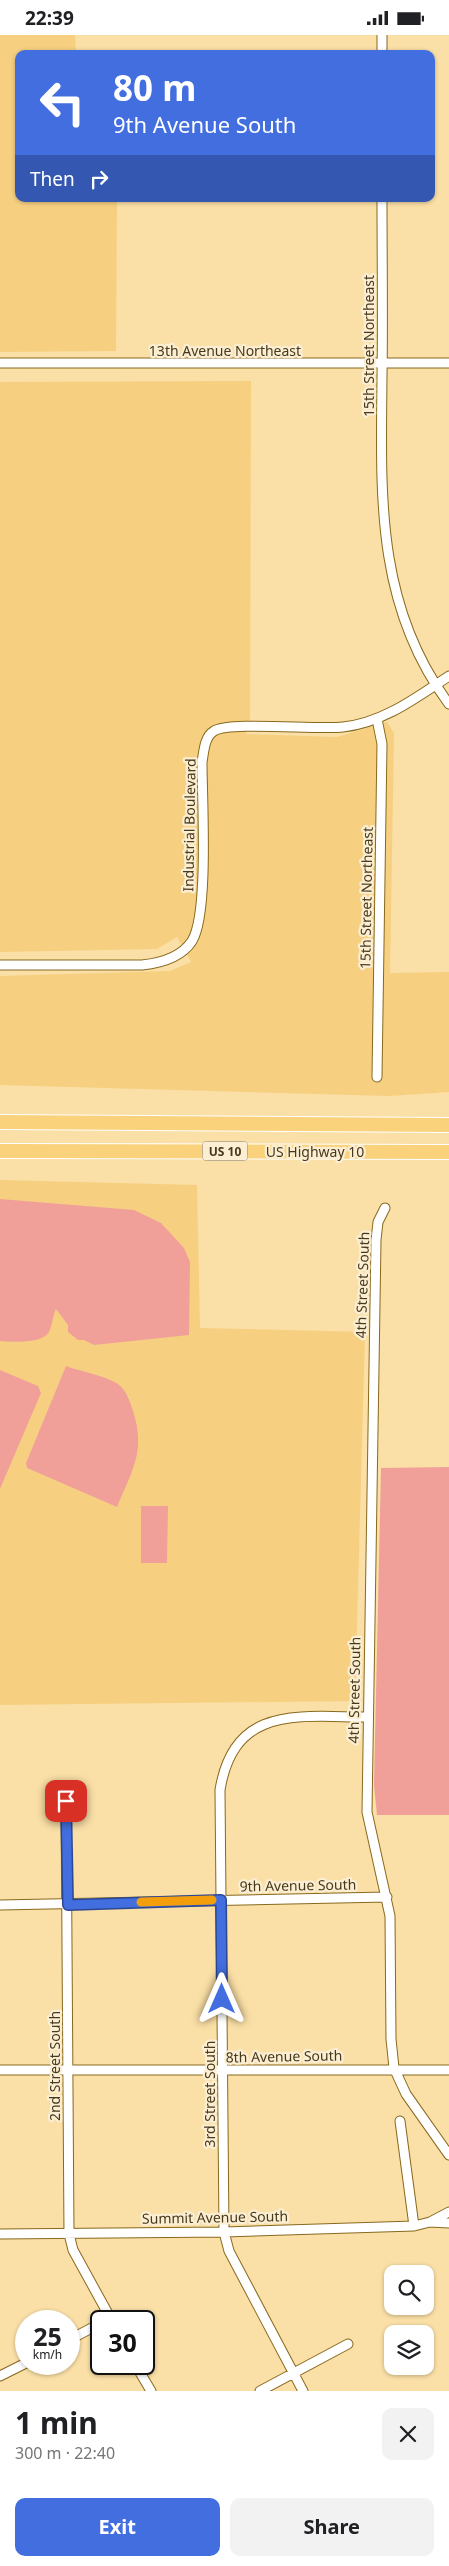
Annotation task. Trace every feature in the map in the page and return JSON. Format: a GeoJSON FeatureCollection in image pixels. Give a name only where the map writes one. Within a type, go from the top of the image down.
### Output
{"type":"FeatureCollection","features":[{"type":"Feature","properties":{"kind":"highway","name":"US 10"},"geometry":{"type":"LineString","coordinates":[[0,1122],[449,1125]]}},
{"type":"Feature","properties":{"kind":"highway","name":"US Highway 10"},"geometry":{"type":"LineString","coordinates":[[0,1151],[449,1152]]}},
{"type":"Feature","properties":{"kind":"street"},"geometry":{"type":"LineString","coordinates":[[382,35],[382,50]]}},
{"type":"Feature","properties":{"kind":"street","name":"15th Street Northeast"},"geometry":{"type":"LineString","coordinates":[[382,202],[383,363],[381,492],[387,553],[394,587],[414,642],[435,685],[449,704]]}},
{"type":"Feature","properties":{"kind":"street","name":"13th Avenue Northeast"},"geometry":{"type":"LineString","coordinates":[[0,363],[449,363]]}},
{"type":"Feature","properties":{"kind":"street","name":"Industrial Boulevard"},"geometry":{"type":"LineString","coordinates":[[0,965],[142,965],[157,963],[183,951],[192,940],[201,911],[202,762],[208,738],[213,731],[232,727],[344,727],[378,719],[449,676]]}},
{"type":"Feature","properties":{"kind":"street","name":"15th Street Northeast"},"geometry":{"type":"LineString","coordinates":[[377,1077],[382,744],[378,719]]}},
{"type":"Feature","properties":{"kind":"street","name":"4th Street South"},"geometry":{"type":"LineString","coordinates":[[385,1208],[378,1222],[376,1240],[367,1812],[387,1897],[391,1945],[391,2039],[394,2069],[406,2094],[449,2155]]}},
{"type":"Feature","properties":{"kind":"street","name":"3rd Street South"},"geometry":{"type":"LineString","coordinates":[[303,2391],[229,2251],[224,2232],[220,1790],[226,1762],[233,1750],[256,1727],[276,1719],[367,1717]]}},
{"type":"Feature","properties":{"kind":"street","name":"2nd Street South"},"geometry":{"type":"LineString","coordinates":[[66,1801],[69,2233],[73,2250],[104,2310]]}},
{"type":"Feature","properties":{"kind":"street","name":"9th Avenue South"},"geometry":{"type":"LineString","coordinates":[[0,1905],[387,1897]]}},
{"type":"Feature","properties":{"kind":"street","name":"8th Avenue South"},"geometry":{"type":"LineString","coordinates":[[0,2070],[449,2070]]}},
{"type":"Feature","properties":{"kind":"street"},"geometry":{"type":"LineString","coordinates":[[400,2121],[414,2226]]}},
{"type":"Feature","properties":{"kind":"street","name":"Summit Avenue South"},"geometry":{"type":"LineString","coordinates":[[0,2235],[224,2232],[414,2226],[430,2222],[449,2212]]}},
{"type":"Feature","properties":{"kind":"street","name":"Summit Avenue South"},"geometry":{"type":"LineString","coordinates":[[430,2222],[449,2223]]}},
{"type":"Feature","properties":{"kind":"street"},"geometry":{"type":"LineString","coordinates":[[260,2391],[348,2344]]}},
{"type":"Feature","properties":{"kind":"street"},"geometry":{"type":"LineString","coordinates":[[0,2376],[15,2368]]}},
{"type":"Feature","properties":{"kind":"street"},"geometry":{"type":"LineString","coordinates":[[142,2375],[151,2391]]}},
{"type":"Feature","properties":{"kind":"shaded area"},"geometry":{"type":"Polygon","coordinates":[[[0,35],[75,35],[76,50],[15,50],[15,202],[117,202],[116,351],[0,352],[0,35]]]}},
{"type":"Feature","properties":{"kind":"shaded area"},"geometry":{"type":"Polygon","coordinates":[[[251,381],[250,719],[246,734],[337,737],[387,722],[394,733],[390,973],[449,972],[449,1092],[389,1096],[0,1085],[0,976],[170,971],[191,962],[177,937],[157,949],[0,952],[0,382],[251,381]]]}},
{"type":"Feature","properties":{"kind":"shaded area"},"geometry":{"type":"Polygon","coordinates":[[[0,1180],[197,1185],[200,1328],[365,1332],[355,1701],[0,1705],[0,1180]]]}},
{"type":"Feature","properties":{"kind":"shaded area"},"geometry":{"type":"Polygon","coordinates":[[[0,1199],[134,1210],[161,1223],[184,1248],[190,1262],[189,1335],[94,1345],[84,1340],[78,1340],[68,1332],[68,1325],[56,1309],[49,1332],[40,1339],[12,1342],[0,1341],[0,1199]]]}},
{"type":"Feature","properties":{"kind":"shaded area"},"geometry":{"type":"Polygon","coordinates":[[[66,1366],[100,1376],[118,1384],[131,1403],[137,1425],[138,1449],[136,1460],[117,1507],[27,1468],[26,1463],[66,1366]]]}},
{"type":"Feature","properties":{"kind":"shaded area"},"geometry":{"type":"Polygon","coordinates":[[[0,1370],[38,1386],[41,1393],[0,1489],[0,1370]]]}},
{"type":"Feature","properties":{"kind":"shaded area"},"geometry":{"type":"Polygon","coordinates":[[[449,1467],[449,1815],[377,1815],[374,1785],[381,1468],[449,1467]]]}},
{"type":"Feature","properties":{"kind":"shaded area"},"geometry":{"type":"Polygon","coordinates":[[[141,1506],[168,1506],[167,1563],[141,1563],[141,1506]]]}},
{"type":"Feature","properties":{"kind":"slow traffic"},"geometry":{"type":"LineString","coordinates":[[141,1902],[212,1900]]}},
{"type":"Feature","properties":{"kind":"route"},"geometry":{"type":"LineString","coordinates":[[66,1801],[68,1905],[221,1900],[222,1999]]}}]}
